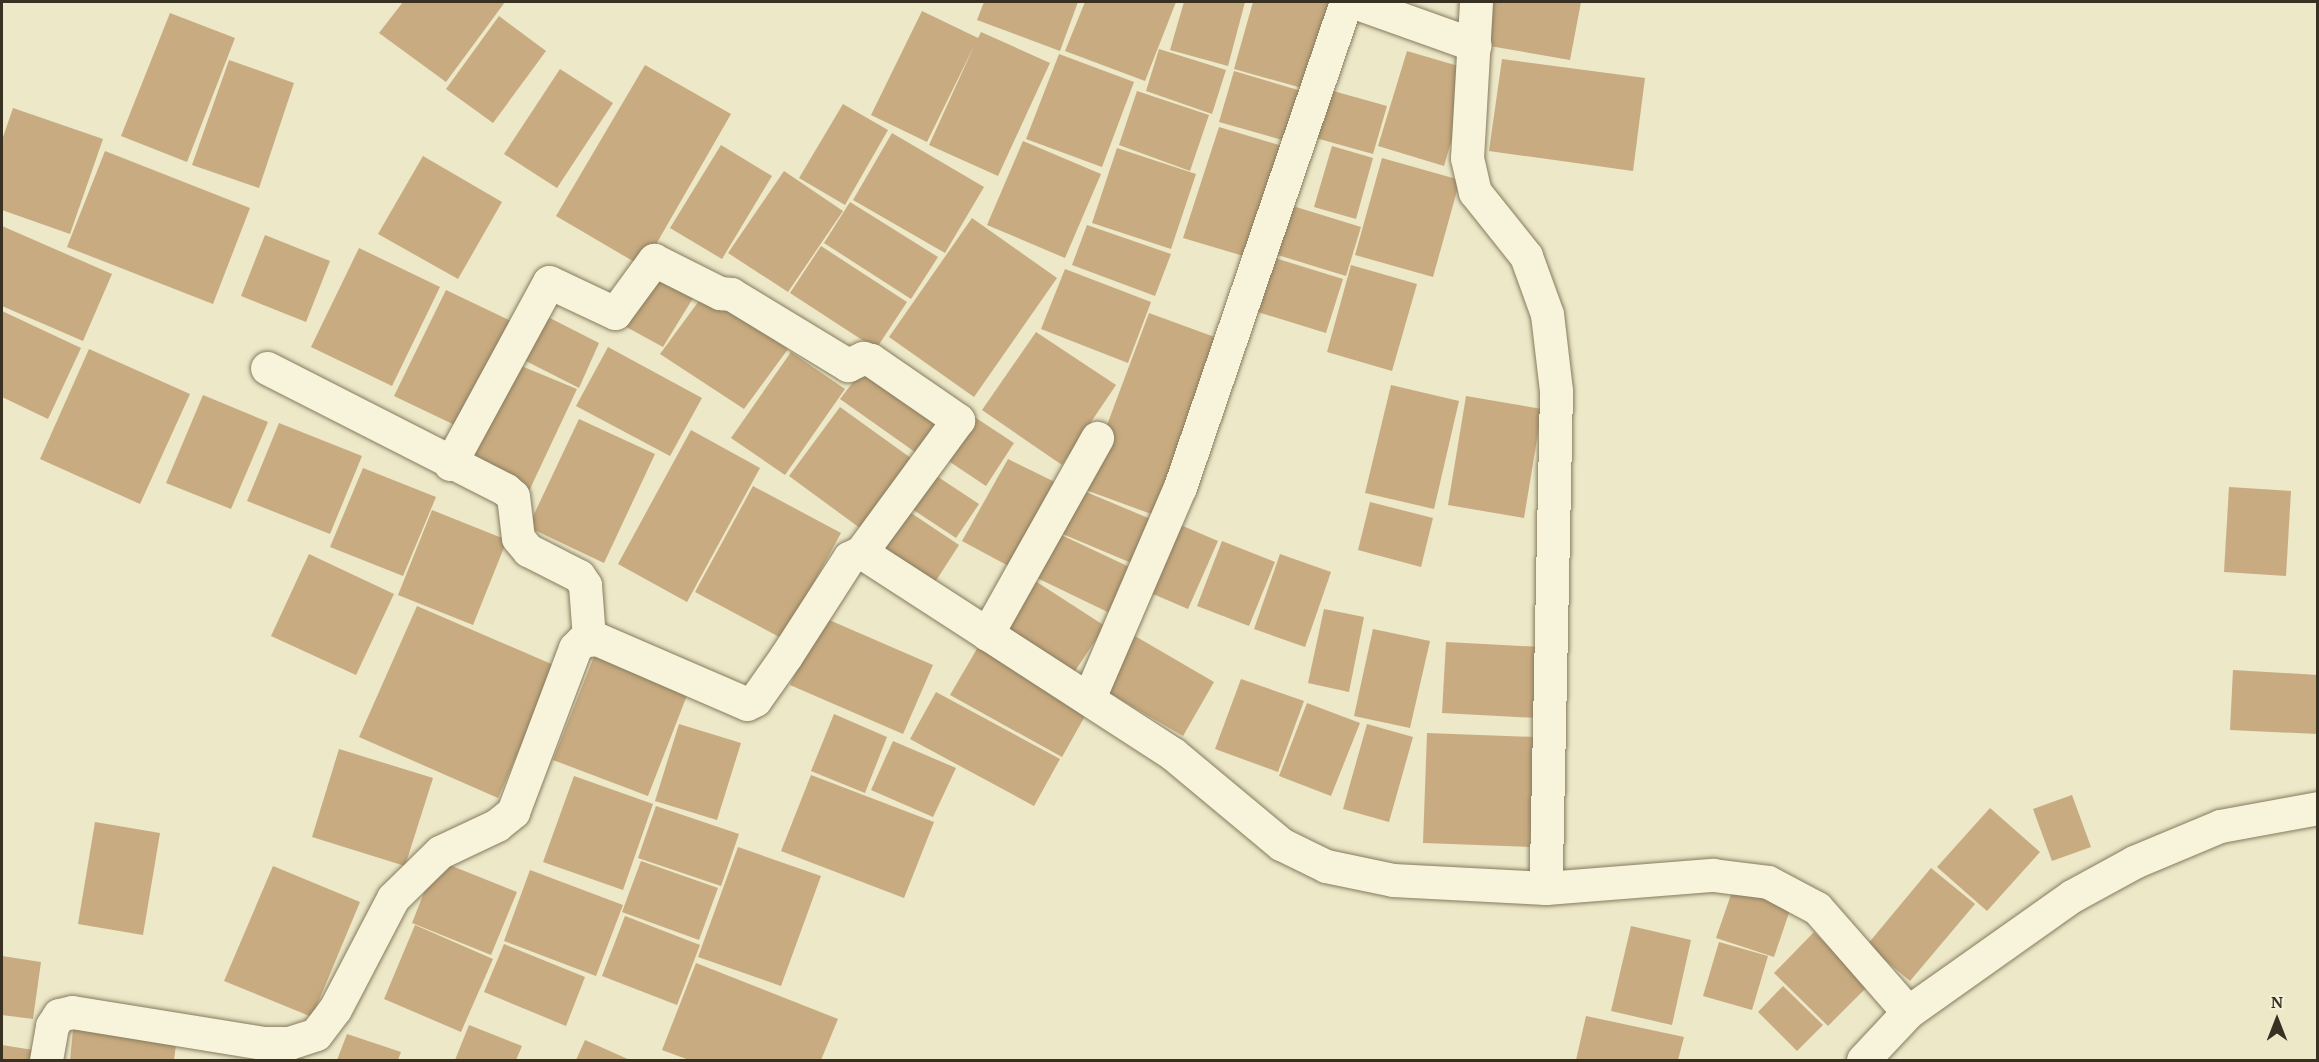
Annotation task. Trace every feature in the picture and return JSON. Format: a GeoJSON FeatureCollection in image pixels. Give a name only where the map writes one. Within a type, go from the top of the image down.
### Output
{"type":"FeatureCollection","features":[{"type":"Feature","properties":{"kind":"street"},"geometry":{"type":"LineString","coordinates":[[1089,698],[1180,488],[1347,2]]}},
{"type":"Feature","properties":{"kind":"street"},"geometry":{"type":"LineString","coordinates":[[1354,2],[1476,45]]}},
{"type":"Feature","properties":{"kind":"street"},"geometry":{"type":"LineString","coordinates":[[1476,2],[1476,45],[1467,158],[1475,192],[1526,256],[1547,314],[1556,391],[1546,888]]}},
{"type":"Feature","properties":{"kind":"street"},"geometry":{"type":"LineString","coordinates":[[450,464],[549,282],[615,313],[654,261],[720,293],[731,294],[848,365],[866,358],[958,420],[861,552],[849,558],[755,700],[747,704],[588,638]]}},
{"type":"Feature","properties":{"kind":"street"},"geometry":{"type":"LineString","coordinates":[[267,368],[450,464],[506,490],[513,496],[518,538],[528,550],[579,576],[588,597],[588,638]]}},
{"type":"Feature","properties":{"kind":"street"},"geometry":{"type":"LineString","coordinates":[[987,634],[1097,438]]}},
{"type":"Feature","properties":{"kind":"street"},"geometry":{"type":"LineString","coordinates":[[861,552],[1173,754],[1281,844],[1326,866],[1393,880],[1546,888],[1713,875],[1768,882],[1817,908],[1908,1012]]}},
{"type":"Feature","properties":{"kind":"street"},"geometry":{"type":"LineString","coordinates":[[46,1060],[52,1026],[59,1015],[72,1012],[263,1043],[289,1043],[316,1034],[335,1009],[393,898],[440,852],[497,825],[513,812],[575,648],[588,638]]}},
{"type":"Feature","properties":{"kind":"street"},"geometry":{"type":"LineString","coordinates":[[1863,1060],[1908,1012],[2019,929],[2134,862],[2220,826],[2318,808]]}},
{"type":"Feature","properties":{"kind":"building"},"geometry":{"type":"Polygon","coordinates":[[[403,2],[505,2],[446,82],[379,33],[403,2]]]}},
{"type":"Feature","properties":{"kind":"building"},"geometry":{"type":"Polygon","coordinates":[[[984,2],[1078,2],[1060,51],[977,20],[984,2]]]}},
{"type":"Feature","properties":{"kind":"building"},"geometry":{"type":"Polygon","coordinates":[[[1085,2],[1176,2],[1145,81],[1065,51],[1085,2]]]}},
{"type":"Feature","properties":{"kind":"building"},"geometry":{"type":"Polygon","coordinates":[[[1184,2],[1245,2],[1228,66],[1170,50],[1184,2]]]}},
{"type":"Feature","properties":{"kind":"building"},"geometry":{"type":"Polygon","coordinates":[[[1253,2],[1334,2],[1309,90],[1234,69],[1253,2]]]}},
{"type":"Feature","properties":{"kind":"building"},"geometry":{"type":"Polygon","coordinates":[[[1491,2],[1581,2],[1570,60],[1484,45],[1491,2]]]}},
{"type":"Feature","properties":{"kind":"building"},"geometry":{"type":"Polygon","coordinates":[[[922,11],[978,38],[981,32],[1050,63],[998,176],[929,145],[975,44],[927,142],[871,115],[922,11]]]}},
{"type":"Feature","properties":{"kind":"building"},"geometry":{"type":"Polygon","coordinates":[[[170,13],[235,38],[187,162],[121,136],[170,13]]]}},
{"type":"Feature","properties":{"kind":"building"},"geometry":{"type":"Polygon","coordinates":[[[499,16],[546,51],[493,123],[446,89],[499,16]]]}},
{"type":"Feature","properties":{"kind":"building"},"geometry":{"type":"Polygon","coordinates":[[[1159,49],[1226,70],[1212,114],[1146,91],[1159,49]]]}},
{"type":"Feature","properties":{"kind":"building"},"geometry":{"type":"Polygon","coordinates":[[[1407,51],[1472,70],[1444,166],[1378,146],[1407,51]]]}},
{"type":"Feature","properties":{"kind":"building"},"geometry":{"type":"Polygon","coordinates":[[[1059,54],[1134,82],[1102,167],[1026,139],[1059,54]]]}},
{"type":"Feature","properties":{"kind":"building"},"geometry":{"type":"Polygon","coordinates":[[[1502,59],[1645,78],[1633,171],[1489,151],[1502,59]]]}},
{"type":"Feature","properties":{"kind":"building"},"geometry":{"type":"Polygon","coordinates":[[[229,60],[294,83],[259,188],[192,165],[229,60]]]}},
{"type":"Feature","properties":{"kind":"building"},"geometry":{"type":"Polygon","coordinates":[[[645,65],[731,114],[643,267],[556,216],[645,65]]]}},
{"type":"Feature","properties":{"kind":"building"},"geometry":{"type":"Polygon","coordinates":[[[560,69],[613,103],[557,188],[504,154],[560,69]]]}},
{"type":"Feature","properties":{"kind":"building"},"geometry":{"type":"Polygon","coordinates":[[[1234,71],[1308,93],[1293,143],[1219,122],[1234,71]]]}},
{"type":"Feature","properties":{"kind":"building"},"geometry":{"type":"Polygon","coordinates":[[[1319,87],[1387,106],[1373,154],[1305,135],[1319,87]]]}},
{"type":"Feature","properties":{"kind":"building"},"geometry":{"type":"Polygon","coordinates":[[[1137,91],[1209,115],[1190,171],[1119,145],[1137,91]]]}},
{"type":"Feature","properties":{"kind":"building"},"geometry":{"type":"Polygon","coordinates":[[[843,104],[888,130],[845,205],[799,178],[843,104]]]}},
{"type":"Feature","properties":{"kind":"building"},"geometry":{"type":"Polygon","coordinates":[[[13,108],[103,139],[70,234],[2,210],[2,140],[13,108]]]}},
{"type":"Feature","properties":{"kind":"building"},"geometry":{"type":"Polygon","coordinates":[[[1219,127],[1292,149],[1257,260],[1183,238],[1219,127]]]}},
{"type":"Feature","properties":{"kind":"building"},"geometry":{"type":"Polygon","coordinates":[[[892,133],[984,187],[945,253],[853,200],[892,133]]]}},
{"type":"Feature","properties":{"kind":"building"},"geometry":{"type":"Polygon","coordinates":[[[1023,141],[1101,174],[1065,258],[987,225],[1023,141]]]}},
{"type":"Feature","properties":{"kind":"building"},"geometry":{"type":"Polygon","coordinates":[[[721,145],[772,176],[722,259],[670,228],[721,145]]]}},
{"type":"Feature","properties":{"kind":"building"},"geometry":{"type":"Polygon","coordinates":[[[1332,146],[1373,158],[1356,219],[1314,207],[1332,146]]]}},
{"type":"Feature","properties":{"kind":"building"},"geometry":{"type":"Polygon","coordinates":[[[1117,148],[1196,174],[1171,249],[1092,223],[1117,148]]]}},
{"type":"Feature","properties":{"kind":"building"},"geometry":{"type":"Polygon","coordinates":[[[105,151],[250,208],[213,304],[67,247],[105,151]]]}},
{"type":"Feature","properties":{"kind":"building"},"geometry":{"type":"Polygon","coordinates":[[[423,156],[502,202],[458,279],[378,234],[423,156]]]}},
{"type":"Feature","properties":{"kind":"building"},"geometry":{"type":"Polygon","coordinates":[[[1382,158],[1460,180],[1433,277],[1355,255],[1382,158]]]}},
{"type":"Feature","properties":{"kind":"building"},"geometry":{"type":"Polygon","coordinates":[[[784,171],[843,211],[788,292],[728,253],[784,171]]]}},
{"type":"Feature","properties":{"kind":"building"},"geometry":{"type":"Polygon","coordinates":[[[850,202],[938,257],[911,299],[824,243],[850,202]]]}},
{"type":"Feature","properties":{"kind":"building"},"geometry":{"type":"Polygon","coordinates":[[[1283,203],[1361,227],[1346,276],[1268,252],[1283,203]]]}},
{"type":"Feature","properties":{"kind":"building"},"geometry":{"type":"Polygon","coordinates":[[[972,218],[1057,278],[974,397],[889,337],[972,218]]]}},
{"type":"Feature","properties":{"kind":"building"},"geometry":{"type":"Polygon","coordinates":[[[1087,225],[1171,254],[1155,296],[1072,265],[1087,225]]]}},
{"type":"Feature","properties":{"kind":"building"},"geometry":{"type":"Polygon","coordinates":[[[2,226],[112,274],[83,341],[2,306],[2,226]]]}},
{"type":"Feature","properties":{"kind":"building"},"geometry":{"type":"Polygon","coordinates":[[[265,235],[330,261],[306,322],[241,296],[265,235]]]}},
{"type":"Feature","properties":{"kind":"building"},"geometry":{"type":"Polygon","coordinates":[[[821,246],[907,302],[876,349],[790,293],[821,246]]]}},
{"type":"Feature","properties":{"kind":"building"},"geometry":{"type":"Polygon","coordinates":[[[359,248],[440,287],[392,386],[311,347],[359,248]]]}},
{"type":"Feature","properties":{"kind":"building"},"geometry":{"type":"Polygon","coordinates":[[[1265,255],[1343,279],[1326,333],[1248,309],[1265,255]]]}},
{"type":"Feature","properties":{"kind":"building"},"geometry":{"type":"Polygon","coordinates":[[[654,265],[698,290],[663,347],[619,323],[654,265]]]}},
{"type":"Feature","properties":{"kind":"building"},"geometry":{"type":"Polygon","coordinates":[[[1351,265],[1417,284],[1392,371],[1327,352],[1351,265]]]}},
{"type":"Feature","properties":{"kind":"building"},"geometry":{"type":"Polygon","coordinates":[[[1065,269],[1151,302],[1128,363],[1041,329],[1065,269]]]}},
{"type":"Feature","properties":{"kind":"building"},"geometry":{"type":"Polygon","coordinates":[[[446,290],[515,323],[463,429],[394,396],[446,290]]]}},
{"type":"Feature","properties":{"kind":"building"},"geometry":{"type":"Polygon","coordinates":[[[704,294],[788,349],[744,409],[660,354],[704,294]]]}},
{"type":"Feature","properties":{"kind":"building"},"geometry":{"type":"Polygon","coordinates":[[[2,311],[81,348],[48,419],[2,397],[2,311]]]}},
{"type":"Feature","properties":{"kind":"building"},"geometry":{"type":"Polygon","coordinates":[[[1149,313],[1220,339],[1154,515],[1083,489],[1149,313]]]}},
{"type":"Feature","properties":{"kind":"building"},"geometry":{"type":"Polygon","coordinates":[[[542,314],[599,343],[579,388],[522,359],[542,314]]]}},
{"type":"Feature","properties":{"kind":"building"},"geometry":{"type":"Polygon","coordinates":[[[1036,332],[1116,385],[1062,465],[982,410],[1036,332]]]}},
{"type":"Feature","properties":{"kind":"building"},"geometry":{"type":"Polygon","coordinates":[[[608,347],[702,398],[670,456],[576,406],[608,347]]]}},
{"type":"Feature","properties":{"kind":"building"},"geometry":{"type":"Polygon","coordinates":[[[89,349],[190,394],[140,504],[40,459],[89,349]]]}},
{"type":"Feature","properties":{"kind":"building"},"geometry":{"type":"Polygon","coordinates":[[[791,352],[845,389],[785,475],[731,438],[791,352]]]}},
{"type":"Feature","properties":{"kind":"building"},"geometry":{"type":"Polygon","coordinates":[[[514,363],[577,389],[529,491],[466,465],[514,363]]]}},
{"type":"Feature","properties":{"kind":"building"},"geometry":{"type":"Polygon","coordinates":[[[867,364],[949,421],[922,457],[840,399],[867,364]]]}},
{"type":"Feature","properties":{"kind":"building"},"geometry":{"type":"Polygon","coordinates":[[[1391,385],[1459,401],[1434,509],[1365,493],[1391,385]]]}},
{"type":"Feature","properties":{"kind":"building"},"geometry":{"type":"Polygon","coordinates":[[[203,395],[268,422],[231,509],[166,483],[203,395]]]}},
{"type":"Feature","properties":{"kind":"building"},"geometry":{"type":"Polygon","coordinates":[[[1466,396],[1542,409],[1524,518],[1448,505],[1466,396]]]}},
{"type":"Feature","properties":{"kind":"building"},"geometry":{"type":"Polygon","coordinates":[[[840,407],[915,461],[864,531],[789,476],[840,407]]]}},
{"type":"Feature","properties":{"kind":"building"},"geometry":{"type":"Polygon","coordinates":[[[970,414],[1014,443],[986,486],[941,456],[970,414]]]}},
{"type":"Feature","properties":{"kind":"building"},"geometry":{"type":"Polygon","coordinates":[[[579,419],[655,454],[604,563],[528,527],[579,419]]]}},
{"type":"Feature","properties":{"kind":"building"},"geometry":{"type":"Polygon","coordinates":[[[279,423],[362,456],[330,534],[247,501],[279,423]]]}},
{"type":"Feature","properties":{"kind":"building"},"geometry":{"type":"Polygon","coordinates":[[[691,430],[760,468],[687,602],[618,564],[691,430]]]}},
{"type":"Feature","properties":{"kind":"building"},"geometry":{"type":"Polygon","coordinates":[[[1008,459],[1063,486],[1016,570],[962,541],[1008,459]]]}},
{"type":"Feature","properties":{"kind":"building"},"geometry":{"type":"Polygon","coordinates":[[[363,468],[436,497],[403,576],[330,547],[363,468]]]}},
{"type":"Feature","properties":{"kind":"building"},"geometry":{"type":"Polygon","coordinates":[[[926,469],[979,504],[956,538],[903,503],[926,469]]]}},
{"type":"Feature","properties":{"kind":"building"},"geometry":{"type":"Polygon","coordinates":[[[753,486],[841,533],[783,639],[695,592],[753,486]]]}},
{"type":"Feature","properties":{"kind":"building"},"geometry":{"type":"Polygon","coordinates":[[[1072,486],[1160,523],[1141,567],[1053,530],[1072,486]]]}},
{"type":"Feature","properties":{"kind":"building"},"geometry":{"type":"Polygon","coordinates":[[[2229,487],[2291,491],[2286,576],[2224,572],[2229,487]]]}},
{"type":"Feature","properties":{"kind":"building"},"geometry":{"type":"Polygon","coordinates":[[[1370,502],[1433,518],[1421,567],[1358,550],[1370,502]]]}},
{"type":"Feature","properties":{"kind":"building"},"geometry":{"type":"Polygon","coordinates":[[[899,505],[959,545],[930,590],[869,550],[899,505]]]}},
{"type":"Feature","properties":{"kind":"building"},"geometry":{"type":"Polygon","coordinates":[[[432,510],[507,540],[473,625],[398,595],[432,510]]]}},
{"type":"Feature","properties":{"kind":"building"},"geometry":{"type":"Polygon","coordinates":[[[1176,523],[1218,541],[1188,609],[1146,591],[1176,523]]]}},
{"type":"Feature","properties":{"kind":"building"},"geometry":{"type":"Polygon","coordinates":[[[1055,532],[1140,572],[1118,617],[1033,576],[1055,532]]]}},
{"type":"Feature","properties":{"kind":"building"},"geometry":{"type":"Polygon","coordinates":[[[1222,541],[1275,562],[1249,626],[1197,606],[1222,541]]]}},
{"type":"Feature","properties":{"kind":"building"},"geometry":{"type":"Polygon","coordinates":[[[309,554],[394,594],[356,675],[271,636],[309,554]]]}},
{"type":"Feature","properties":{"kind":"building"},"geometry":{"type":"Polygon","coordinates":[[[1280,554],[1331,572],[1305,647],[1254,629],[1280,554]]]}},
{"type":"Feature","properties":{"kind":"building"},"geometry":{"type":"Polygon","coordinates":[[[1029,577],[1105,626],[1073,674],[998,626],[1029,577]]]}},
{"type":"Feature","properties":{"kind":"building"},"geometry":{"type":"Polygon","coordinates":[[[417,606],[556,666],[498,798],[359,737],[417,606]]]}},
{"type":"Feature","properties":{"kind":"building"},"geometry":{"type":"Polygon","coordinates":[[[1324,609],[1364,617],[1349,692],[1308,683],[1324,609]]]}},
{"type":"Feature","properties":{"kind":"building"},"geometry":{"type":"Polygon","coordinates":[[[820,616],[933,665],[903,734],[790,685],[820,616]]]}},
{"type":"Feature","properties":{"kind":"building"},"geometry":{"type":"Polygon","coordinates":[[[1373,629],[1430,641],[1410,728],[1354,716],[1373,629]]]}},
{"type":"Feature","properties":{"kind":"building"},"geometry":{"type":"Polygon","coordinates":[[[1135,636],[1214,682],[1183,736],[1104,690],[1135,636]]]}},
{"type":"Feature","properties":{"kind":"building"},"geometry":{"type":"Polygon","coordinates":[[[1446,642],[1542,647],[1538,718],[1442,713],[1446,642]]]}},
{"type":"Feature","properties":{"kind":"building"},"geometry":{"type":"Polygon","coordinates":[[[978,647],[1089,709],[1062,757],[950,695],[978,647]]]}},
{"type":"Feature","properties":{"kind":"building"},"geometry":{"type":"Polygon","coordinates":[[[597,649],[691,685],[648,796],[553,760],[597,649]]]}},
{"type":"Feature","properties":{"kind":"building"},"geometry":{"type":"Polygon","coordinates":[[[2233,670],[2318,675],[2318,734],[2230,730],[2233,670]]]}},
{"type":"Feature","properties":{"kind":"building"},"geometry":{"type":"Polygon","coordinates":[[[1241,679],[1304,701],[1278,772],[1215,749],[1241,679]]]}},
{"type":"Feature","properties":{"kind":"building"},"geometry":{"type":"Polygon","coordinates":[[[936,692],[1060,759],[1034,806],[910,739],[936,692]]]}},
{"type":"Feature","properties":{"kind":"building"},"geometry":{"type":"Polygon","coordinates":[[[1307,703],[1360,723],[1331,796],[1279,776],[1307,703]]]}},
{"type":"Feature","properties":{"kind":"building"},"geometry":{"type":"Polygon","coordinates":[[[834,714],[887,737],[865,793],[811,771],[834,714]]]}},
{"type":"Feature","properties":{"kind":"building"},"geometry":{"type":"Polygon","coordinates":[[[679,724],[741,743],[717,820],[655,801],[679,724]]]}},
{"type":"Feature","properties":{"kind":"building"},"geometry":{"type":"Polygon","coordinates":[[[1367,724],[1413,737],[1389,822],[1343,809],[1367,724]]]}},
{"type":"Feature","properties":{"kind":"building"},"geometry":{"type":"Polygon","coordinates":[[[1427,733],[1535,737],[1530,847],[1423,843],[1427,733]]]}},
{"type":"Feature","properties":{"kind":"building"},"geometry":{"type":"Polygon","coordinates":[[[893,741],[956,768],[933,817],[871,790],[893,741]]]}},
{"type":"Feature","properties":{"kind":"building"},"geometry":{"type":"Polygon","coordinates":[[[339,749],[433,778],[405,866],[312,837],[339,749]]]}},
{"type":"Feature","properties":{"kind":"building"},"geometry":{"type":"Polygon","coordinates":[[[811,775],[934,822],[904,898],[781,851],[811,775]]]}},
{"type":"Feature","properties":{"kind":"building"},"geometry":{"type":"Polygon","coordinates":[[[574,776],[653,804],[623,890],[543,862],[574,776]]]}},
{"type":"Feature","properties":{"kind":"building"},"geometry":{"type":"Polygon","coordinates":[[[2072,795],[2091,847],[2052,861],[2033,809],[2072,795]]]}},
{"type":"Feature","properties":{"kind":"building"},"geometry":{"type":"Polygon","coordinates":[[[656,806],[739,834],[721,886],[638,858],[656,806]]]}},
{"type":"Feature","properties":{"kind":"building"},"geometry":{"type":"Polygon","coordinates":[[[1990,808],[2040,852],[1987,911],[1937,867],[1990,808]]]}},
{"type":"Feature","properties":{"kind":"building"},"geometry":{"type":"Polygon","coordinates":[[[95,822],[160,833],[143,935],[78,924],[95,822]]]}},
{"type":"Feature","properties":{"kind":"building"},"geometry":{"type":"Polygon","coordinates":[[[738,847],[821,876],[781,986],[698,957],[738,847]]]}},
{"type":"Feature","properties":{"kind":"building"},"geometry":{"type":"Polygon","coordinates":[[[437,860],[517,892],[491,955],[412,923],[437,860]]]}},
{"type":"Feature","properties":{"kind":"building"},"geometry":{"type":"Polygon","coordinates":[[[641,861],[718,888],[699,940],[622,912],[641,861]]]}},
{"type":"Feature","properties":{"kind":"building"},"geometry":{"type":"Polygon","coordinates":[[[273,866],[360,902],[312,1017],[224,981],[273,866]]]}},
{"type":"Feature","properties":{"kind":"building"},"geometry":{"type":"Polygon","coordinates":[[[1931,868],[1975,904],[1910,981],[1867,945],[1931,868]]]}},
{"type":"Feature","properties":{"kind":"building"},"geometry":{"type":"Polygon","coordinates":[[[530,870],[623,905],[596,976],[504,941],[530,870]]]}},
{"type":"Feature","properties":{"kind":"building"},"geometry":{"type":"Polygon","coordinates":[[[1735,883],[1793,901],[1774,957],[1716,938],[1735,883]]]}},
{"type":"Feature","properties":{"kind":"building"},"geometry":{"type":"Polygon","coordinates":[[[625,916],[700,945],[677,1005],[602,976],[625,916]]]}},
{"type":"Feature","properties":{"kind":"building"},"geometry":{"type":"Polygon","coordinates":[[[415,925],[493,959],[461,1032],[384,999],[415,925]]]}},
{"type":"Feature","properties":{"kind":"building"},"geometry":{"type":"Polygon","coordinates":[[[1631,926],[1691,940],[1672,1025],[1611,1011],[1631,926]]]}},
{"type":"Feature","properties":{"kind":"building"},"geometry":{"type":"Polygon","coordinates":[[[1814,932],[1868,986],[1828,1026],[1774,973],[1814,932]]]}},
{"type":"Feature","properties":{"kind":"building"},"geometry":{"type":"Polygon","coordinates":[[[1719,942],[1768,956],[1752,1010],[1703,996],[1719,942]]]}},
{"type":"Feature","properties":{"kind":"building"},"geometry":{"type":"Polygon","coordinates":[[[504,944],[585,977],[566,1026],[484,992],[504,944]]]}},
{"type":"Feature","properties":{"kind":"building"},"geometry":{"type":"Polygon","coordinates":[[[2,956],[41,962],[33,1019],[2,1015],[2,956]]]}},
{"type":"Feature","properties":{"kind":"building"},"geometry":{"type":"Polygon","coordinates":[[[696,963],[838,1019],[821,1060],[689,1060],[662,1050],[696,963]]]}},
{"type":"Feature","properties":{"kind":"building"},"geometry":{"type":"Polygon","coordinates":[[[1783,986],[1823,1025],[1797,1051],[1758,1012],[1783,986]]]}},
{"type":"Feature","properties":{"kind":"building"},"geometry":{"type":"Polygon","coordinates":[[[1586,1016],[1684,1037],[1678,1060],[1576,1060],[1586,1016]]]}},
{"type":"Feature","properties":{"kind":"building"},"geometry":{"type":"Polygon","coordinates":[[[74,1020],[178,1030],[174,1060],[70,1060],[74,1020]]]}},
{"type":"Feature","properties":{"kind":"building"},"geometry":{"type":"Polygon","coordinates":[[[469,1025],[522,1046],[516,1060],[455,1060],[469,1025]]]}},
{"type":"Feature","properties":{"kind":"building"},"geometry":{"type":"Polygon","coordinates":[[[347,1034],[401,1052],[398,1060],[337,1060],[347,1034]]]}},
{"type":"Feature","properties":{"kind":"building"},"geometry":{"type":"Polygon","coordinates":[[[585,1040],[630,1060],[576,1060],[585,1040]]]}},
{"type":"Feature","properties":{"kind":"building"},"geometry":{"type":"Polygon","coordinates":[[[2,1045],[33,1050],[32,1060],[2,1060],[2,1045]]]}},
{"type":"Feature","properties":{"kind":"building"},"geometry":{"type":"Polygon","coordinates":[[[271,1046],[308,1060],[265,1060],[271,1046]]]}}]}
